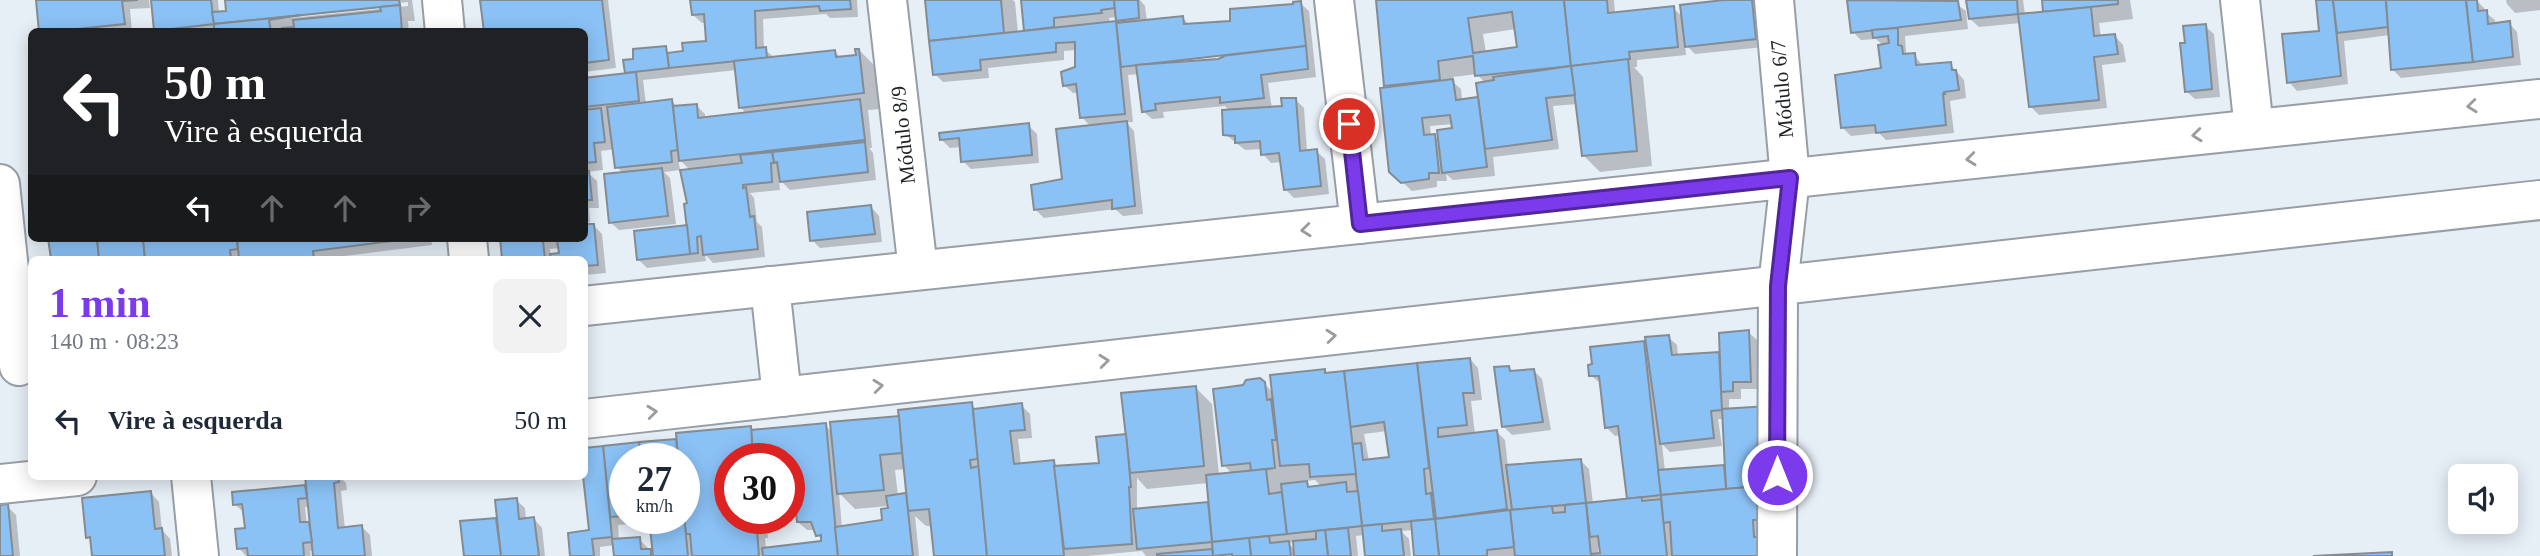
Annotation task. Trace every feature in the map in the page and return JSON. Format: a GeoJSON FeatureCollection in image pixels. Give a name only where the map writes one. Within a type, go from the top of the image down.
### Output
{"type":"FeatureCollection","features":[{"type":"Feature","properties":{"kind":"street"},"geometry":{"type":"LineString","coordinates":[[442,0],[445,28]]}},
{"type":"Feature","properties":{"kind":"street","name":"Módulo 8/9"},"geometry":{"type":"LineString","coordinates":[[887,0],[918,270]]}},
{"type":"Feature","properties":{"kind":"street"},"geometry":{"type":"LineString","coordinates":[[1334,0],[1360,224]]}},
{"type":"Feature","properties":{"kind":"street","name":"Módulo 6/7"},"geometry":{"type":"LineString","coordinates":[[1774,0],[1790,178],[1778,286],[1777,556]]}},
{"type":"Feature","properties":{"kind":"street"},"geometry":{"type":"LineString","coordinates":[[2240,0],[2253,129]]}},
{"type":"Feature","properties":{"kind":"street"},"geometry":{"type":"LineString","coordinates":[[588,306],[2540,99]]}},
{"type":"Feature","properties":{"kind":"street"},"geometry":{"type":"LineString","coordinates":[[0,184],[17,366]]}},
{"type":"Feature","properties":{"kind":"street"},"geometry":{"type":"LineString","coordinates":[[588,419],[2540,200]]}},
{"type":"Feature","properties":{"kind":"street"},"geometry":{"type":"LineString","coordinates":[[770,286],[782,397]]}},
{"type":"Feature","properties":{"kind":"street"},"geometry":{"type":"LineString","coordinates":[[0,484],[38,480]]}},
{"type":"Feature","properties":{"kind":"street"},"geometry":{"type":"LineString","coordinates":[[191,480],[199,556]]}},
{"type":"Feature","properties":{"kind":"building"},"geometry":{"type":"Polygon","coordinates":[[[36,0],[138,0],[122,1],[125,24],[86,28],[39,28],[36,0]]]}},
{"type":"Feature","properties":{"kind":"building"},"geometry":{"type":"Polygon","coordinates":[[[151,0],[211,0],[214,24],[154,28],[151,0]]]}},
{"type":"Feature","properties":{"kind":"building"},"geometry":{"type":"Polygon","coordinates":[[[225,0],[399,0],[400,5],[214,24],[212,12],[226,11],[225,0]]]}},
{"type":"Feature","properties":{"kind":"building"},"geometry":{"type":"Polygon","coordinates":[[[480,0],[602,0],[609,60],[588,63],[588,28],[484,28],[480,0]]]}},
{"type":"Feature","properties":{"kind":"building"},"geometry":{"type":"Polygon","coordinates":[[[690,0],[850,0],[851,9],[820,11],[819,6],[755,11],[756,48],[766,47],[767,58],[669,68],[667,53],[683,51],[682,43],[706,41],[704,14],[692,15],[690,0]]]}},
{"type":"Feature","properties":{"kind":"building"},"geometry":{"type":"Polygon","coordinates":[[[925,0],[1001,0],[1004,33],[929,41],[925,0]]]}},
{"type":"Feature","properties":{"kind":"building"},"geometry":{"type":"Polygon","coordinates":[[[1021,0],[1114,0],[1115,8],[1101,10],[1102,13],[1054,18],[1054,27],[1024,31],[1021,0]]]}},
{"type":"Feature","properties":{"kind":"building"},"geometry":{"type":"Polygon","coordinates":[[[1114,0],[1138,0],[1139,18],[1116,21],[1114,0]]]}},
{"type":"Feature","properties":{"kind":"building"},"geometry":{"type":"Polygon","coordinates":[[[1376,0],[1564,0],[1571,66],[1475,76],[1473,56],[1438,61],[1440,80],[1384,86],[1376,0]],[[1512,12],[1468,18],[1473,53],[1517,47],[1512,12]]]}},
{"type":"Feature","properties":{"kind":"building"},"geometry":{"type":"Polygon","coordinates":[[[1564,0],[1607,0],[1608,13],[1674,6],[1678,47],[1629,52],[1630,59],[1571,66],[1564,0]]]}},
{"type":"Feature","properties":{"kind":"building"},"geometry":{"type":"Polygon","coordinates":[[[1752,0],[1756,39],[1685,47],[1680,5],[1752,0]]]}},
{"type":"Feature","properties":{"kind":"building"},"geometry":{"type":"Polygon","coordinates":[[[1847,0],[1958,1],[1961,20],[1851,33],[1847,0]]]}},
{"type":"Feature","properties":{"kind":"building"},"geometry":{"type":"Polygon","coordinates":[[[1966,0],[2017,0],[2018,14],[1969,19],[1966,0]]]}},
{"type":"Feature","properties":{"kind":"building"},"geometry":{"type":"Polygon","coordinates":[[[2042,0],[2118,0],[2118,4],[2043,12],[2042,0]]]}},
{"type":"Feature","properties":{"kind":"building"},"geometry":{"type":"Polygon","coordinates":[[[2316,0],[2333,0],[2341,76],[2287,83],[2282,34],[2319,31],[2316,0]]]}},
{"type":"Feature","properties":{"kind":"building"},"geometry":{"type":"Polygon","coordinates":[[[2333,0],[2386,0],[2388,27],[2337,33],[2333,0]]]}},
{"type":"Feature","properties":{"kind":"building"},"geometry":{"type":"Polygon","coordinates":[[[2386,0],[2466,0],[2473,62],[2391,70],[2386,0]]]}},
{"type":"Feature","properties":{"kind":"building"},"geometry":{"type":"Polygon","coordinates":[[[2466,0],[2477,0],[2478,11],[2487,10],[2488,24],[2510,21],[2513,57],[2473,62],[2466,0]]]}},
{"type":"Feature","properties":{"kind":"building"},"geometry":{"type":"Polygon","coordinates":[[[1301,1],[1306,46],[1121,67],[1116,23],[1183,16],[1184,24],[1230,21],[1230,9],[1301,1]]]}},
{"type":"Feature","properties":{"kind":"building"},"geometry":{"type":"Polygon","coordinates":[[[400,5],[402,28],[282,28],[294,27],[293,20],[381,11],[380,7],[400,5]]]}},
{"type":"Feature","properties":{"kind":"building"},"geometry":{"type":"Polygon","coordinates":[[[2091,7],[2094,36],[2115,34],[2118,54],[2094,57],[2099,100],[2029,107],[2018,14],[2091,7]]]}},
{"type":"Feature","properties":{"kind":"building"},"geometry":{"type":"Polygon","coordinates":[[[302,15],[269,20],[270,28],[214,28],[214,24],[302,15]]]}},
{"type":"Feature","properties":{"kind":"building"},"geometry":{"type":"Polygon","coordinates":[[[1116,21],[1125,114],[1080,118],[1076,84],[1063,86],[1061,72],[1075,67],[1075,42],[1056,43],[1056,52],[980,60],[981,70],[933,75],[929,41],[1116,21]]]}},
{"type":"Feature","properties":{"kind":"building"},"geometry":{"type":"Polygon","coordinates":[[[2206,24],[2212,89],[2185,92],[2180,43],[2185,43],[2183,26],[2206,24]]]}},
{"type":"Feature","properties":{"kind":"building"},"geometry":{"type":"Polygon","coordinates":[[[1898,28],[1898,45],[1902,46],[1903,54],[1915,53],[1916,65],[1951,62],[1952,70],[1956,70],[1959,90],[1943,94],[1946,125],[1876,133],[1875,125],[1841,128],[1835,75],[1881,68],[1878,45],[1889,43],[1888,36],[1873,38],[1872,30],[1898,28]]]}},
{"type":"Feature","properties":{"kind":"building"},"geometry":{"type":"Polygon","coordinates":[[[666,46],[669,68],[625,73],[623,60],[633,59],[633,49],[666,46]]]}},
{"type":"Feature","properties":{"kind":"building"},"geometry":{"type":"Polygon","coordinates":[[[1306,46],[1308,69],[1261,75],[1264,98],[1220,103],[1220,97],[1155,104],[1156,110],[1142,112],[1136,65],[1218,59],[1222,56],[1306,46]]]}},
{"type":"Feature","properties":{"kind":"building"},"geometry":{"type":"Polygon","coordinates":[[[855,49],[859,49],[864,93],[739,108],[734,61],[835,50],[836,57],[856,55],[855,49]]]}},
{"type":"Feature","properties":{"kind":"building"},"geometry":{"type":"Polygon","coordinates":[[[1628,59],[1637,151],[1582,156],[1571,66],[1628,59]]]}},
{"type":"Feature","properties":{"kind":"building"},"geometry":{"type":"Polygon","coordinates":[[[1571,66],[1575,95],[1546,98],[1552,140],[1485,149],[1476,83],[1494,80],[1493,77],[1571,66]]]}},
{"type":"Feature","properties":{"kind":"building"},"geometry":{"type":"Polygon","coordinates":[[[636,72],[639,101],[588,107],[588,78],[636,72]]]}},
{"type":"Feature","properties":{"kind":"building"},"geometry":{"type":"Polygon","coordinates":[[[1453,79],[1456,100],[1478,97],[1487,167],[1442,173],[1437,130],[1452,128],[1450,115],[1422,118],[1424,135],[1435,134],[1439,173],[1429,173],[1429,179],[1401,183],[1389,172],[1380,88],[1453,79]]]}},
{"type":"Feature","properties":{"kind":"building"},"geometry":{"type":"Polygon","coordinates":[[[1281,98],[1296,98],[1300,151],[1317,149],[1321,186],[1284,190],[1279,153],[1261,155],[1260,141],[1235,143],[1235,136],[1223,135],[1222,110],[1282,106],[1281,98]]]}},
{"type":"Feature","properties":{"kind":"building"},"geometry":{"type":"Polygon","coordinates":[[[672,99],[678,150],[671,151],[672,162],[615,168],[607,107],[672,99]]]}},
{"type":"Feature","properties":{"kind":"building"},"geometry":{"type":"Polygon","coordinates":[[[860,99],[865,140],[679,161],[673,106],[697,104],[698,118],[860,99]]]}},
{"type":"Feature","properties":{"kind":"building"},"geometry":{"type":"Polygon","coordinates":[[[601,108],[605,142],[594,143],[596,162],[588,163],[588,110],[601,108]]]}},
{"type":"Feature","properties":{"kind":"building"},"geometry":{"type":"Polygon","coordinates":[[[1127,121],[1135,206],[1112,209],[1112,200],[1034,210],[1031,185],[1062,179],[1056,129],[1127,121]]]}},
{"type":"Feature","properties":{"kind":"building"},"geometry":{"type":"Polygon","coordinates":[[[1029,123],[1032,155],[961,162],[959,138],[940,140],[939,133],[1029,123]]]}},
{"type":"Feature","properties":{"kind":"building"},"geometry":{"type":"Polygon","coordinates":[[[865,142],[868,172],[780,182],[777,162],[774,163],[772,152],[865,142]]]}},
{"type":"Feature","properties":{"kind":"building"},"geometry":{"type":"Polygon","coordinates":[[[772,152],[772,182],[743,185],[743,188],[746,187],[750,217],[754,216],[758,249],[703,255],[701,236],[697,237],[698,253],[690,254],[684,204],[687,203],[680,170],[742,163],[740,155],[772,152]]]}},
{"type":"Feature","properties":{"kind":"building"},"geometry":{"type":"Polygon","coordinates":[[[662,168],[668,216],[609,223],[604,174],[662,168]]]}},
{"type":"Feature","properties":{"kind":"building"},"geometry":{"type":"Polygon","coordinates":[[[588,171],[589,171],[592,200],[588,200],[588,171]]]}},
{"type":"Feature","properties":{"kind":"building"},"geometry":{"type":"Polygon","coordinates":[[[871,205],[875,234],[810,241],[807,212],[871,205]]]}},
{"type":"Feature","properties":{"kind":"building"},"geometry":{"type":"Polygon","coordinates":[[[588,224],[594,224],[598,265],[588,266],[588,256],[550,256],[559,253],[557,242],[588,242],[588,224]]]}},
{"type":"Feature","properties":{"kind":"building"},"geometry":{"type":"Polygon","coordinates":[[[687,225],[690,254],[637,260],[634,231],[687,225]]]}},
{"type":"Feature","properties":{"kind":"building"},"geometry":{"type":"Polygon","coordinates":[[[49,242],[97,242],[99,256],[51,256],[49,242]]]}},
{"type":"Feature","properties":{"kind":"building"},"geometry":{"type":"Polygon","coordinates":[[[97,242],[143,242],[145,256],[99,256],[97,242]]]}},
{"type":"Feature","properties":{"kind":"building"},"geometry":{"type":"Polygon","coordinates":[[[143,242],[237,242],[238,249],[230,250],[231,256],[145,256],[143,242]]]}},
{"type":"Feature","properties":{"kind":"building"},"geometry":{"type":"Polygon","coordinates":[[[237,242],[384,242],[313,251],[314,256],[239,256],[237,242]]]}},
{"type":"Feature","properties":{"kind":"building"},"geometry":{"type":"Polygon","coordinates":[[[500,242],[543,242],[545,256],[502,256],[500,242]]]}},
{"type":"Feature","properties":{"kind":"building"},"geometry":{"type":"Polygon","coordinates":[[[1749,330],[1751,382],[1733,382],[1733,391],[1721,392],[1719,333],[1749,330]]]}},
{"type":"Feature","properties":{"kind":"building"},"geometry":{"type":"Polygon","coordinates":[[[1669,335],[1672,355],[1719,352],[1722,410],[1711,411],[1714,438],[1660,444],[1645,337],[1669,335]]]}},
{"type":"Feature","properties":{"kind":"building"},"geometry":{"type":"Polygon","coordinates":[[[1644,341],[1661,495],[1627,499],[1618,426],[1605,428],[1599,376],[1589,376],[1588,365],[1592,364],[1590,347],[1644,341]]]}},
{"type":"Feature","properties":{"kind":"building"},"geometry":{"type":"Polygon","coordinates":[[[1470,358],[1474,393],[1463,393],[1467,425],[1438,428],[1438,437],[1497,430],[1507,509],[1436,519],[1417,363],[1470,358]]]}},
{"type":"Feature","properties":{"kind":"building"},"geometry":{"type":"Polygon","coordinates":[[[1417,363],[1429,468],[1424,469],[1426,494],[1431,493],[1434,519],[1362,526],[1352,444],[1361,443],[1363,460],[1389,457],[1384,422],[1350,427],[1344,371],[1417,363]]]}},
{"type":"Feature","properties":{"kind":"building"},"geometry":{"type":"Polygon","coordinates":[[[1509,366],[1510,371],[1534,369],[1543,422],[1502,427],[1494,367],[1509,366]]]}},
{"type":"Feature","properties":{"kind":"building"},"geometry":{"type":"Polygon","coordinates":[[[1325,369],[1325,373],[1344,371],[1356,474],[1310,477],[1309,464],[1280,466],[1270,375],[1325,369]]]}},
{"type":"Feature","properties":{"kind":"building"},"geometry":{"type":"Polygon","coordinates":[[[1260,378],[1265,382],[1267,400],[1271,399],[1276,440],[1272,440],[1275,468],[1251,471],[1250,463],[1222,466],[1213,389],[1243,385],[1246,380],[1260,378]]]}},
{"type":"Feature","properties":{"kind":"building"},"geometry":{"type":"Polygon","coordinates":[[[1196,386],[1204,466],[1130,473],[1121,393],[1196,386]]]}},
{"type":"Feature","properties":{"kind":"building"},"geometry":{"type":"Polygon","coordinates":[[[972,402],[978,459],[970,460],[971,468],[979,466],[987,556],[934,556],[929,509],[908,511],[898,410],[972,402]]]}},
{"type":"Feature","properties":{"kind":"building"},"geometry":{"type":"Polygon","coordinates":[[[1022,403],[1025,430],[1010,431],[1014,464],[1054,460],[1064,556],[987,556],[973,409],[1022,403]]]}},
{"type":"Feature","properties":{"kind":"building"},"geometry":{"type":"Polygon","coordinates":[[[1768,406],[1768,485],[1726,489],[1722,409],[1768,406]]]}},
{"type":"Feature","properties":{"kind":"building"},"geometry":{"type":"Polygon","coordinates":[[[899,416],[902,453],[880,455],[884,490],[837,494],[830,422],[899,416]]]}},
{"type":"Feature","properties":{"kind":"building"},"geometry":{"type":"Polygon","coordinates":[[[826,423],[838,556],[763,556],[762,548],[821,541],[821,535],[816,536],[811,522],[805,522],[805,443],[752,443],[751,430],[826,423]]]}},
{"type":"Feature","properties":{"kind":"building"},"geometry":{"type":"Polygon","coordinates":[[[751,426],[752,443],[714,443],[714,534],[757,534],[759,556],[692,556],[690,534],[700,534],[700,443],[677,443],[676,433],[751,426]]]}},
{"type":"Feature","properties":{"kind":"building"},"geometry":{"type":"Polygon","coordinates":[[[1126,434],[1131,487],[1132,544],[1064,549],[1054,466],[1099,463],[1096,437],[1126,434]]]}},
{"type":"Feature","properties":{"kind":"building"},"geometry":{"type":"Polygon","coordinates":[[[676,439],[676,443],[639,443],[676,439]]]}},
{"type":"Feature","properties":{"kind":"building"},"geometry":{"type":"Polygon","coordinates":[[[609,445],[609,507],[603,446],[609,445]]]}},
{"type":"Feature","properties":{"kind":"building"},"geometry":{"type":"Polygon","coordinates":[[[603,446],[609,534],[612,537],[592,539],[594,556],[570,556],[568,533],[589,530],[583,480],[588,480],[588,448],[603,446]]]}},
{"type":"Feature","properties":{"kind":"building"},"geometry":{"type":"Polygon","coordinates":[[[1581,459],[1586,503],[1512,510],[1506,465],[1581,459]]]}},
{"type":"Feature","properties":{"kind":"building"},"geometry":{"type":"Polygon","coordinates":[[[1724,465],[1726,489],[1661,495],[1658,470],[1724,465]]]}},
{"type":"Feature","properties":{"kind":"building"},"geometry":{"type":"Polygon","coordinates":[[[1266,469],[1269,494],[1282,492],[1287,534],[1212,542],[1206,475],[1266,469]]]}},
{"type":"Feature","properties":{"kind":"building"},"geometry":{"type":"Polygon","coordinates":[[[305,480],[339,480],[334,483],[338,528],[362,525],[365,556],[313,556],[305,480]]]}},
{"type":"Feature","properties":{"kind":"building"},"geometry":{"type":"Polygon","coordinates":[[[1307,481],[1308,487],[1346,482],[1347,492],[1358,491],[1362,526],[1287,534],[1281,484],[1307,481]]]}},
{"type":"Feature","properties":{"kind":"building"},"geometry":{"type":"Polygon","coordinates":[[[305,485],[307,498],[298,499],[300,522],[309,522],[312,542],[303,543],[304,556],[248,556],[247,548],[237,549],[235,529],[245,528],[242,504],[233,505],[232,492],[305,485]]]}},
{"type":"Feature","properties":{"kind":"building"},"geometry":{"type":"Polygon","coordinates":[[[1769,485],[1769,513],[1757,514],[1757,520],[1753,520],[1754,537],[1761,537],[1770,556],[1672,556],[1670,522],[1663,523],[1661,495],[1769,485]]]}},
{"type":"Feature","properties":{"kind":"building"},"geometry":{"type":"Polygon","coordinates":[[[151,491],[155,529],[162,528],[165,556],[92,556],[90,537],[86,538],[82,498],[151,491]]]}},
{"type":"Feature","properties":{"kind":"building"},"geometry":{"type":"Polygon","coordinates":[[[906,493],[913,556],[838,556],[835,527],[882,520],[881,509],[888,508],[886,496],[906,493]]]}},
{"type":"Feature","properties":{"kind":"building"},"geometry":{"type":"Polygon","coordinates":[[[1642,497],[1642,501],[1661,499],[1667,556],[1591,556],[1600,553],[1598,536],[1590,537],[1586,503],[1642,497]]]}},
{"type":"Feature","properties":{"kind":"building"},"geometry":{"type":"Polygon","coordinates":[[[517,498],[519,519],[534,517],[539,556],[501,556],[495,500],[517,498]]]}},
{"type":"Feature","properties":{"kind":"building"},"geometry":{"type":"Polygon","coordinates":[[[1208,502],[1212,542],[1137,549],[1133,509],[1208,502]]]}},
{"type":"Feature","properties":{"kind":"building"},"geometry":{"type":"Polygon","coordinates":[[[1586,503],[1591,556],[1515,556],[1510,510],[1552,506],[1553,513],[1565,512],[1565,505],[1586,503]]]}},
{"type":"Feature","properties":{"kind":"building"},"geometry":{"type":"Polygon","coordinates":[[[8,504],[13,556],[0,556],[0,505],[8,504]]]}},
{"type":"Feature","properties":{"kind":"building"},"geometry":{"type":"Polygon","coordinates":[[[1510,510],[1514,547],[1487,550],[1487,556],[1439,556],[1435,519],[1510,510]]]}},
{"type":"Feature","properties":{"kind":"building"},"geometry":{"type":"Polygon","coordinates":[[[496,518],[501,556],[464,556],[460,521],[496,518]]]}},
{"type":"Feature","properties":{"kind":"building"},"geometry":{"type":"Polygon","coordinates":[[[1435,519],[1439,556],[1414,556],[1411,521],[1435,519]]]}},
{"type":"Feature","properties":{"kind":"building"},"geometry":{"type":"Polygon","coordinates":[[[1382,524],[1382,531],[1401,529],[1404,556],[1365,556],[1362,526],[1382,524]]]}},
{"type":"Feature","properties":{"kind":"building"},"geometry":{"type":"Polygon","coordinates":[[[1348,528],[1351,556],[1328,556],[1325,530],[1348,528]]]}},
{"type":"Feature","properties":{"kind":"building"},"geometry":{"type":"Polygon","coordinates":[[[1325,530],[1328,556],[1294,556],[1293,541],[1316,539],[1316,531],[1325,530]]]}},
{"type":"Feature","properties":{"kind":"building"},"geometry":{"type":"Polygon","coordinates":[[[651,534],[686,534],[688,556],[653,556],[651,534]]]}},
{"type":"Feature","properties":{"kind":"building"},"geometry":{"type":"Polygon","coordinates":[[[1269,536],[1270,543],[1289,541],[1291,556],[1251,556],[1249,538],[1269,536]]]}},
{"type":"Feature","properties":{"kind":"building"},"geometry":{"type":"Polygon","coordinates":[[[640,537],[641,549],[651,549],[651,556],[614,556],[612,539],[640,537]]]}},
{"type":"Feature","properties":{"kind":"building"},"geometry":{"type":"Polygon","coordinates":[[[1249,538],[1251,556],[1213,556],[1212,542],[1249,538]]]}},
{"type":"Feature","properties":{"kind":"building"},"geometry":{"type":"Polygon","coordinates":[[[1212,549],[1213,556],[1157,556],[1157,554],[1212,549]]]}},
{"type":"Feature","properties":{"kind":"building"},"geometry":{"type":"Polygon","coordinates":[[[2392,552],[2392,556],[2313,556],[2392,552]]]}},
{"type":"Feature","properties":{"kind":"route"},"geometry":{"type":"LineString","coordinates":[[1349,124],[1360,224],[1790,178],[1778,286],[1777,475]]}}]}
